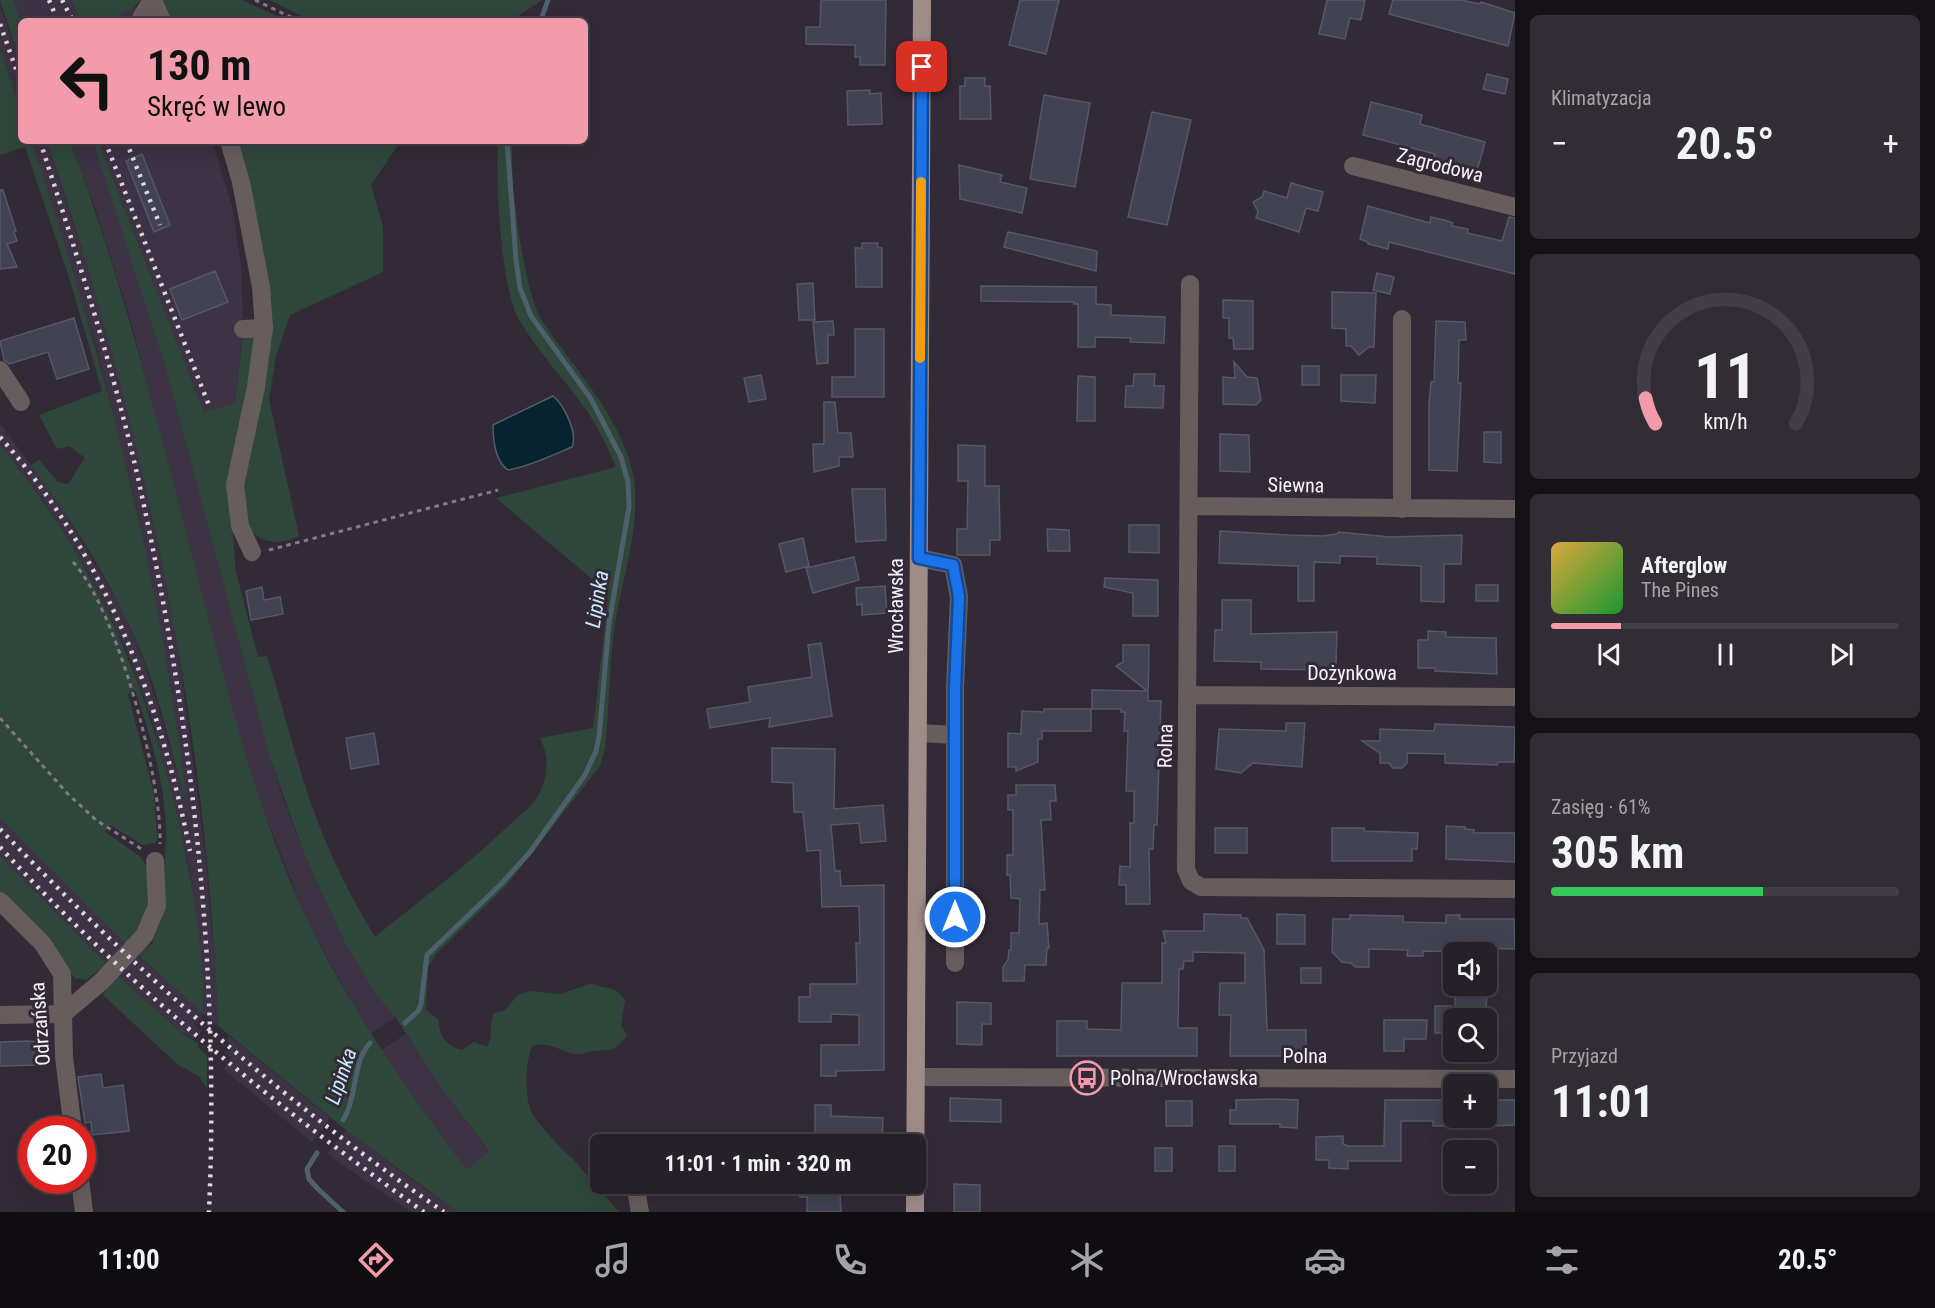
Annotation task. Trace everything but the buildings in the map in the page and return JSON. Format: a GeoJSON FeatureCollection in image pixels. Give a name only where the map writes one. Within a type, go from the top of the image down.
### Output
{"type":"FeatureCollection","features":[{"type":"Feature","properties":{"kind":"main road","name":"Wrocławska"},"geometry":{"type":"LineString","coordinates":[[915,1212],[922,0]]}},
{"type":"Feature","properties":{"kind":"street"},"geometry":{"type":"LineString","coordinates":[[142,16],[152,0]]}},
{"type":"Feature","properties":{"kind":"street"},"geometry":{"type":"LineString","coordinates":[[152,0],[161,18]]}},
{"type":"Feature","properties":{"kind":"street"},"geometry":{"type":"LineString","coordinates":[[230,144],[241,182],[261,287],[264,328],[256,387],[235,485],[240,526],[252,552]]}},
{"type":"Feature","properties":{"kind":"street","name":"Zagrodowa"},"geometry":{"type":"LineString","coordinates":[[1353,166],[1515,207]]}},
{"type":"Feature","properties":{"kind":"street","name":"Rolna"},"geometry":{"type":"LineString","coordinates":[[1190,284],[1186,869],[1191,881],[1201,888],[1515,889]]}},
{"type":"Feature","properties":{"kind":"street"},"geometry":{"type":"LineString","coordinates":[[1402,319],[1402,508]]}},
{"type":"Feature","properties":{"kind":"street"},"geometry":{"type":"LineString","coordinates":[[243,329],[264,328]]}},
{"type":"Feature","properties":{"kind":"street"},"geometry":{"type":"LineString","coordinates":[[0,370],[21,402]]}},
{"type":"Feature","properties":{"kind":"street","name":"Siewna"},"geometry":{"type":"LineString","coordinates":[[1190,506],[1515,509]]}},
{"type":"Feature","properties":{"kind":"street"},"geometry":{"type":"LineString","coordinates":[[919,558],[953,565],[959,597],[955,735],[955,963]]}},
{"type":"Feature","properties":{"kind":"street","name":"Dożynkowa"},"geometry":{"type":"LineString","coordinates":[[1188,695],[1515,697]]}},
{"type":"Feature","properties":{"kind":"street"},"geometry":{"type":"LineString","coordinates":[[918,733],[955,735]]}},
{"type":"Feature","properties":{"kind":"street"},"geometry":{"type":"LineString","coordinates":[[0,1015],[63,1014],[101,982],[144,936],[157,906],[155,861]]}},
{"type":"Feature","properties":{"kind":"street","name":"Odrzańska"},"geometry":{"type":"LineString","coordinates":[[0,901],[43,944],[62,974],[64,1058],[72,1116]]}},
{"type":"Feature","properties":{"kind":"street","name":"Polna"},"geometry":{"type":"LineString","coordinates":[[916,1077],[1515,1079]]}},
{"type":"Feature","properties":{"kind":"street"},"geometry":{"type":"LineString","coordinates":[[82,1194],[84,1212]]}},
{"type":"Feature","properties":{"kind":"street"},"geometry":{"type":"LineString","coordinates":[[637,1194],[640,1212]]}},
{"type":"Feature","properties":{"kind":"path"},"geometry":{"type":"LineString","coordinates":[[255,0],[293,18]]}},
{"type":"Feature","properties":{"kind":"path"},"geometry":{"type":"LineString","coordinates":[[252,552],[288,547],[498,490]]}},
{"type":"Feature","properties":{"kind":"path"},"geometry":{"type":"LineString","coordinates":[[0,718],[89,813],[155,861],[160,849],[161,819],[158,793],[143,736],[103,609],[86,576],[73,562]]}},
{"type":"Feature","properties":{"kind":"shaded area"},"geometry":{"type":"Polygon","coordinates":[[[13,0],[71,0],[80,18],[20,18],[13,0]]]}},
{"type":"Feature","properties":{"kind":"shaded area"},"geometry":{"type":"Polygon","coordinates":[[[0,5],[18,56],[18,102],[0,48],[0,5]]]}},
{"type":"Feature","properties":{"kind":"shaded area"},"geometry":{"type":"Polygon","coordinates":[[[136,7],[142,18],[113,18],[136,7]]]}},
{"type":"Feature","properties":{"kind":"shaded area"},"geometry":{"type":"Polygon","coordinates":[[[32,144],[48,144],[105,323],[136,438],[174,619],[205,852],[216,974],[218,1026],[204,1014],[195,1025],[202,1031],[194,1039],[184,1035],[117,975],[137,955],[204,1013],[204,991],[190,871],[153,723],[126,649],[88,572],[45,503],[0,445],[0,424],[56,498],[122,609],[145,664],[186,802],[170,680],[138,513],[97,350],[32,144]]]}},
{"type":"Feature","properties":{"kind":"shaded area"},"geometry":{"type":"Polygon","coordinates":[[[71,144],[94,144],[133,259],[166,369],[269,755],[284,801],[305,856],[347,947],[377,996],[396,1017],[369,1034],[307,920],[264,812],[236,723],[131,322],[96,211],[71,144]]]}},
{"type":"Feature","properties":{"kind":"shaded area"},"geometry":{"type":"Polygon","coordinates":[[[99,144],[213,144],[232,206],[241,264],[243,329],[235,403],[204,412],[99,144]]]}},
{"type":"Feature","properties":{"kind":"shaded area"},"geometry":{"type":"Polygon","coordinates":[[[0,818],[126,944],[107,964],[0,856],[0,818]]]}},
{"type":"Feature","properties":{"kind":"shaded area"},"geometry":{"type":"Polygon","coordinates":[[[406,1034],[442,1089],[489,1152],[467,1171],[380,1051],[406,1034]]]}},
{"type":"Feature","properties":{"kind":"shaded area"},"geometry":{"type":"Polygon","coordinates":[[[229,1036],[330,1118],[312,1142],[223,1069],[232,1059],[225,1052],[232,1045],[226,1039],[229,1036]]]}},
{"type":"Feature","properties":{"kind":"shaded area"},"geometry":{"type":"Polygon","coordinates":[[[346,1130],[458,1212],[411,1212],[327,1154],[346,1130]]]}},
{"type":"Feature","properties":{"kind":"green space"},"geometry":{"type":"Polygon","coordinates":[[[0,0],[13,0],[20,18],[18,18],[18,56],[0,0]]]}},
{"type":"Feature","properties":{"kind":"green space"},"geometry":{"type":"Polygon","coordinates":[[[71,0],[141,0],[122,15],[109,18],[80,18],[71,0]]]}},
{"type":"Feature","properties":{"kind":"green space"},"geometry":{"type":"Polygon","coordinates":[[[163,0],[242,0],[281,18],[168,18],[163,0]]]}},
{"type":"Feature","properties":{"kind":"green space"},"geometry":{"type":"Polygon","coordinates":[[[269,0],[542,0],[515,18],[306,18],[269,0]]]}},
{"type":"Feature","properties":{"kind":"green space"},"geometry":{"type":"Polygon","coordinates":[[[0,48],[18,102],[18,144],[32,144],[83,304],[127,470],[162,637],[187,807],[157,698],[134,636],[94,559],[64,511],[31,465],[39,460],[58,482],[68,484],[85,458],[69,446],[57,449],[39,415],[102,391],[68,274],[25,147],[0,155],[0,48]]]}},
{"type":"Feature","properties":{"kind":"green space"},"geometry":{"type":"Polygon","coordinates":[[[48,144],[71,144],[109,253],[158,424],[236,721],[261,802],[291,882],[325,954],[362,1019],[402,1080],[467,1170],[489,1151],[442,1089],[396,1018],[377,996],[347,947],[305,856],[269,755],[166,369],[94,144],[99,144],[204,412],[235,403],[243,334],[255,335],[232,524],[236,572],[258,657],[267,656],[298,764],[317,820],[353,900],[375,937],[442,884],[533,803],[543,785],[546,769],[545,753],[540,738],[593,728],[608,599],[605,590],[496,498],[616,467],[593,420],[526,331],[512,303],[500,232],[497,158],[498,144],[513,144],[515,205],[523,260],[535,305],[541,319],[593,391],[616,428],[632,470],[635,489],[633,529],[614,631],[605,748],[600,766],[506,886],[436,954],[428,967],[426,1010],[439,1020],[440,1031],[445,1040],[462,1050],[474,1042],[487,1047],[494,1013],[505,1010],[518,995],[528,991],[561,994],[592,983],[613,989],[621,995],[625,1000],[621,1025],[627,1036],[618,1046],[612,1049],[574,1054],[548,1045],[533,1045],[528,1060],[526,1079],[529,1107],[532,1113],[590,1179],[590,1194],[603,1194],[619,1212],[458,1212],[346,1130],[218,1026],[211,913],[200,800],[185,688],[165,577],[141,467],[82,249],[48,144]]]}},
{"type":"Feature","properties":{"kind":"green space"},"geometry":{"type":"Polygon","coordinates":[[[236,144],[399,144],[371,185],[383,227],[383,272],[290,315],[276,356],[269,400],[299,536],[276,542],[262,538],[250,529],[242,506],[247,452],[263,382],[262,355],[236,144]]]}},
{"type":"Feature","properties":{"kind":"green space"},"geometry":{"type":"Polygon","coordinates":[[[0,445],[33,487],[87,572],[129,660],[146,707],[175,807],[191,883],[202,962],[204,1014],[137,954],[153,943],[151,935],[164,869],[166,830],[160,776],[135,690],[128,694],[154,794],[157,837],[156,843],[143,845],[110,825],[105,832],[142,858],[151,879],[146,919],[126,944],[0,818],[0,445]]]}},
{"type":"Feature","properties":{"kind":"green space"},"geometry":{"type":"Polygon","coordinates":[[[0,856],[107,964],[86,980],[75,978],[0,895],[0,856]]]}},
{"type":"Feature","properties":{"kind":"green space"},"geometry":{"type":"Polygon","coordinates":[[[117,975],[184,1035],[199,1044],[198,1047],[207,1055],[207,1088],[199,1076],[177,1064],[103,995],[117,975]]]}},
{"type":"Feature","properties":{"kind":"water"},"geometry":{"type":"Polygon","coordinates":[[[553,396],[572,427],[572,447],[532,464],[508,470],[498,456],[494,443],[493,425],[553,396]]]}},
{"type":"Feature","properties":{"kind":"waterway","name":"Lipinka"},"geometry":{"type":"LineString","coordinates":[[542,17],[548,0]]}},
{"type":"Feature","properties":{"kind":"waterway","name":"Lipinka"},"geometry":{"type":"LineString","coordinates":[[405,1023],[418,1011],[421,1004],[427,955],[502,883],[530,852],[585,775],[596,751],[609,623],[629,507],[628,482],[621,457],[591,399],[531,316],[520,288],[507,144]]}},
{"type":"Feature","properties":{"kind":"waterway","name":"Lipinka"},"geometry":{"type":"LineString","coordinates":[[343,1120],[351,1101],[360,1060],[370,1043]]}},
{"type":"Feature","properties":{"kind":"waterway","name":"Lipinka"},"geometry":{"type":"LineString","coordinates":[[317,1153],[307,1169],[309,1179],[343,1212]]}},
{"type":"Feature","properties":{"kind":"railway"},"geometry":{"type":"LineString","coordinates":[[49,0],[57,18]]}},
{"type":"Feature","properties":{"kind":"railway"},"geometry":{"type":"LineString","coordinates":[[62,0],[71,18]]}},
{"type":"Feature","properties":{"kind":"railway"},"geometry":{"type":"LineString","coordinates":[[0,24],[18,75]]}},
{"type":"Feature","properties":{"kind":"railway"},"geometry":{"type":"LineString","coordinates":[[41,144],[93,308],[128,435],[157,568],[173,659],[198,843],[205,935],[210,1027],[209,1212]]}},
{"type":"Feature","properties":{"kind":"railway"},"geometry":{"type":"LineString","coordinates":[[106,144],[210,408]]}},
{"type":"Feature","properties":{"kind":"railway"},"geometry":{"type":"LineString","coordinates":[[127,144],[160,225]]}},
{"type":"Feature","properties":{"kind":"railway"},"geometry":{"type":"LineString","coordinates":[[0,437],[37,482],[69,529],[98,579],[123,631],[162,739],[190,851]]}},
{"type":"Feature","properties":{"kind":"railway"},"geometry":{"type":"LineString","coordinates":[[0,829],[104,933],[212,1032],[325,1125],[444,1212]]}},
{"type":"Feature","properties":{"kind":"railway"},"geometry":{"type":"LineString","coordinates":[[0,847],[98,947],[202,1040],[311,1129],[424,1212]]}},
{"type":"Feature","properties":{"kind":"slow traffic"},"geometry":{"type":"LineString","coordinates":[[920,358],[921,182]]}},
{"type":"Feature","properties":{"kind":"place","name":"Polna/Wrocławska"},"geometry":{"type":"Point","coordinates":[1087,1078]}},
{"type":"Feature","properties":{"kind":"route"},"geometry":{"type":"LineString","coordinates":[[922,67],[919,558],[953,565],[959,597],[955,688],[955,917]]}}]}
